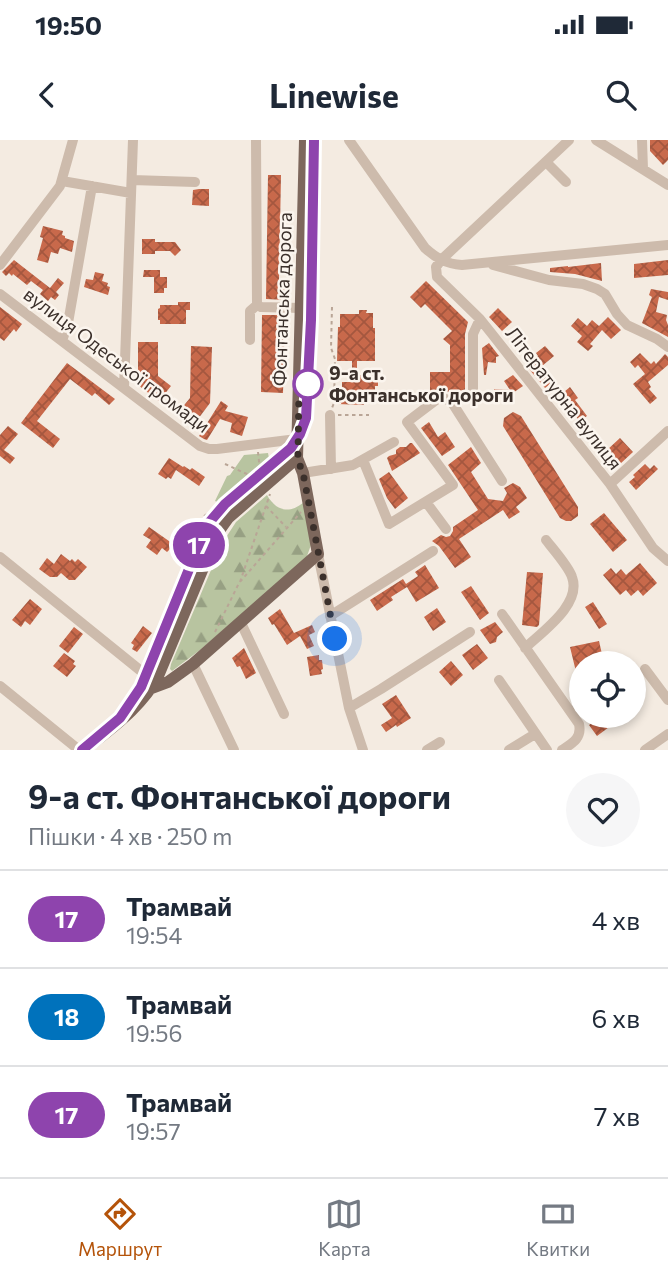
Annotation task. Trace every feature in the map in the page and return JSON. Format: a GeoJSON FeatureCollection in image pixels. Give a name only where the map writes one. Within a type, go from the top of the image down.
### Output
{"type":"FeatureCollection","features":[{"type":"Feature","properties":{"kind":"main road","name":"Фонтанська дорога"},"geometry":{"type":"LineString","coordinates":[[305,140],[298,454],[293,462],[303,473],[318,554]]}},
{"type":"Feature","properties":{"kind":"main road"},"geometry":{"type":"LineString","coordinates":[[85,750],[137,707],[160,679],[218,532],[228,518],[293,462]]}},
{"type":"Feature","properties":{"kind":"main road"},"geometry":{"type":"LineString","coordinates":[[160,679],[193,664],[318,554]]}},
{"type":"Feature","properties":{"kind":"street"},"geometry":{"type":"LineString","coordinates":[[0,265],[60,186],[73,140]]}},
{"type":"Feature","properties":{"kind":"street"},"geometry":{"type":"LineString","coordinates":[[124,388],[134,140]]}},
{"type":"Feature","properties":{"kind":"street"},"geometry":{"type":"LineString","coordinates":[[250,340],[250,311],[257,305],[256,140]]}},
{"type":"Feature","properties":{"kind":"street"},"geometry":{"type":"LineString","coordinates":[[349,140],[425,248],[441,260],[456,265],[668,245]]}},
{"type":"Feature","properties":{"kind":"street"},"geometry":{"type":"LineString","coordinates":[[441,260],[569,140]]}},
{"type":"Feature","properties":{"kind":"street"},"geometry":{"type":"LineString","coordinates":[[596,140],[668,185]]}},
{"type":"Feature","properties":{"kind":"street"},"geometry":{"type":"LineString","coordinates":[[642,140],[643,169]]}},
{"type":"Feature","properties":{"kind":"street"},"geometry":{"type":"LineString","coordinates":[[546,162],[566,182]]}},
{"type":"Feature","properties":{"kind":"street"},"geometry":{"type":"LineString","coordinates":[[132,180],[195,182]]}},
{"type":"Feature","properties":{"kind":"street"},"geometry":{"type":"LineString","coordinates":[[62,181],[131,193]]}},
{"type":"Feature","properties":{"kind":"street"},"geometry":{"type":"LineString","coordinates":[[62,341],[68,323],[92,186]]}},
{"type":"Feature","properties":{"kind":"street","name":"Літературна вулиця"},"geometry":{"type":"LineString","coordinates":[[441,260],[436,267],[437,277],[480,319],[610,484],[653,548],[668,561]]}},
{"type":"Feature","properties":{"kind":"street"},"geometry":{"type":"LineString","coordinates":[[487,262],[508,270],[597,289],[605,294],[627,325],[657,338],[668,347]]}},
{"type":"Feature","properties":{"kind":"street","name":"вулиця Одеської громади"},"geometry":{"type":"LineString","coordinates":[[0,294],[200,446],[218,449],[297,439]]}},
{"type":"Feature","properties":{"kind":"street"},"geometry":{"type":"LineString","coordinates":[[257,305],[301,308]]}},
{"type":"Feature","properties":{"kind":"street"},"geometry":{"type":"LineString","coordinates":[[363,460],[389,524],[453,485],[407,422],[440,397],[451,401],[474,397],[473,334],[480,319]]}},
{"type":"Feature","properties":{"kind":"street"},"geometry":{"type":"LineString","coordinates":[[451,401],[502,481]]}},
{"type":"Feature","properties":{"kind":"street"},"geometry":{"type":"LineString","coordinates":[[330,415],[331,469]]}},
{"type":"Feature","properties":{"kind":"street"},"geometry":{"type":"LineString","coordinates":[[610,484],[668,431]]}},
{"type":"Feature","properties":{"kind":"street"},"geometry":{"type":"LineString","coordinates":[[303,473],[353,465],[394,442]]}},
{"type":"Feature","properties":{"kind":"street"},"geometry":{"type":"LineString","coordinates":[[426,502],[446,529]]}},
{"type":"Feature","properties":{"kind":"street"},"geometry":{"type":"LineString","coordinates":[[526,648],[568,606],[572,596],[572,576],[546,540]]}},
{"type":"Feature","properties":{"kind":"street"},"geometry":{"type":"LineString","coordinates":[[330,616],[433,551]]}},
{"type":"Feature","properties":{"kind":"street"},"geometry":{"type":"LineString","coordinates":[[318,554],[349,708],[363,750]]}},
{"type":"Feature","properties":{"kind":"street"},"geometry":{"type":"LineString","coordinates":[[0,557],[141,671],[160,679]]}},
{"type":"Feature","properties":{"kind":"street"},"geometry":{"type":"LineString","coordinates":[[502,614],[579,724],[578,738],[562,750]]}},
{"type":"Feature","properties":{"kind":"street"},"geometry":{"type":"LineString","coordinates":[[241,623],[284,715]]}},
{"type":"Feature","properties":{"kind":"street"},"geometry":{"type":"LineString","coordinates":[[349,708],[470,632]]}},
{"type":"Feature","properties":{"kind":"street"},"geometry":{"type":"LineString","coordinates":[[193,664],[234,750]]}},
{"type":"Feature","properties":{"kind":"street"},"geometry":{"type":"LineString","coordinates":[[646,670],[663,684],[668,700]]}},
{"type":"Feature","properties":{"kind":"street"},"geometry":{"type":"LineString","coordinates":[[499,680],[547,750]]}},
{"type":"Feature","properties":{"kind":"street"},"geometry":{"type":"LineString","coordinates":[[0,686],[79,750]]}},
{"type":"Feature","properties":{"kind":"street"},"geometry":{"type":"LineString","coordinates":[[509,750],[535,734]]}},
{"type":"Feature","properties":{"kind":"street"},"geometry":{"type":"LineString","coordinates":[[645,750],[668,734]]}},
{"type":"Feature","properties":{"kind":"street"},"geometry":{"type":"LineString","coordinates":[[427,750],[440,742]]}},
{"type":"Feature","properties":{"kind":"path"},"geometry":{"type":"LineString","coordinates":[[332,307],[331,348],[335,370],[334,403],[330,415],[369,415]]}},
{"type":"Feature","properties":{"kind":"path"},"geometry":{"type":"LineString","coordinates":[[257,444],[260,472]]}},
{"type":"Feature","properties":{"kind":"path"},"geometry":{"type":"LineString","coordinates":[[204,516],[278,455],[293,462]]}},
{"type":"Feature","properties":{"kind":"path"},"geometry":{"type":"LineString","coordinates":[[225,464],[251,477]]}},
{"type":"Feature","properties":{"kind":"path"},"geometry":{"type":"LineString","coordinates":[[211,641],[239,583],[270,494]]}},
{"type":"Feature","properties":{"kind":"path"},"geometry":{"type":"LineString","coordinates":[[265,505],[286,528]]}},
{"type":"Feature","properties":{"kind":"path"},"geometry":{"type":"LineString","coordinates":[[239,583],[305,508]]}},
{"type":"Feature","properties":{"kind":"green space"},"geometry":{"type":"Polygon","coordinates":[[[268,453],[269,458],[248,475],[248,479],[220,503],[215,501],[227,476],[244,455],[268,453]]]}},
{"type":"Feature","properties":{"kind":"green space"},"geometry":{"type":"Polygon","coordinates":[[[267,495],[274,505],[283,509],[293,509],[303,503],[312,542],[306,559],[172,671],[171,664],[223,542],[236,522],[267,495]]]}},
{"type":"Feature","properties":{"kind":"building"},"geometry":{"type":"Polygon","coordinates":[[[650,140],[668,140],[668,160],[663,165],[650,151],[650,140]]]}},
{"type":"Feature","properties":{"kind":"building"},"geometry":{"type":"Polygon","coordinates":[[[268,175],[281,175],[279,281],[286,281],[285,300],[266,299],[268,175]]]}},
{"type":"Feature","properties":{"kind":"building"},"geometry":{"type":"Polygon","coordinates":[[[209,189],[209,206],[192,205],[193,190],[209,189]]]}},
{"type":"Feature","properties":{"kind":"building"},"geometry":{"type":"Polygon","coordinates":[[[43,226],[63,231],[65,238],[74,241],[72,252],[60,248],[58,254],[51,252],[48,263],[37,260],[43,226]]]}},
{"type":"Feature","properties":{"kind":"building"},"geometry":{"type":"Polygon","coordinates":[[[142,239],[175,242],[181,250],[175,256],[170,251],[142,254],[142,239]]]}},
{"type":"Feature","properties":{"kind":"building"},"geometry":{"type":"Polygon","coordinates":[[[14,260],[50,288],[58,278],[64,283],[56,292],[59,295],[55,300],[51,297],[48,301],[40,294],[43,290],[31,281],[27,285],[13,274],[6,276],[2,272],[14,260]]]}},
{"type":"Feature","properties":{"kind":"building"},"geometry":{"type":"Polygon","coordinates":[[[668,260],[668,275],[634,278],[634,264],[668,260]]]}},
{"type":"Feature","properties":{"kind":"building"},"geometry":{"type":"Polygon","coordinates":[[[601,263],[602,281],[575,274],[550,272],[550,268],[601,263]]]}},
{"type":"Feature","properties":{"kind":"building"},"geometry":{"type":"Polygon","coordinates":[[[144,270],[160,270],[160,277],[167,277],[164,293],[154,293],[154,277],[143,277],[144,270]]]}},
{"type":"Feature","properties":{"kind":"building"},"geometry":{"type":"Polygon","coordinates":[[[95,272],[104,274],[102,281],[110,287],[108,295],[84,287],[86,279],[93,280],[95,272]]]}},
{"type":"Feature","properties":{"kind":"building"},"geometry":{"type":"Polygon","coordinates":[[[426,281],[468,322],[465,334],[465,390],[449,392],[439,389],[430,392],[430,372],[450,372],[450,345],[443,339],[452,331],[425,304],[421,308],[410,297],[426,281]]]}},
{"type":"Feature","properties":{"kind":"building"},"geometry":{"type":"Polygon","coordinates":[[[651,289],[668,292],[668,300],[659,297],[656,312],[667,315],[668,337],[642,323],[652,297],[649,295],[651,289]]]}},
{"type":"Feature","properties":{"kind":"building"},"geometry":{"type":"Polygon","coordinates":[[[178,302],[190,302],[190,310],[186,310],[186,324],[160,324],[160,305],[178,305],[178,302]]]}},
{"type":"Feature","properties":{"kind":"building"},"geometry":{"type":"Polygon","coordinates":[[[0,307],[22,324],[4,341],[0,338],[0,307]]]}},
{"type":"Feature","properties":{"kind":"building"},"geometry":{"type":"Polygon","coordinates":[[[498,308],[512,322],[502,331],[489,317],[498,308]]]}},
{"type":"Feature","properties":{"kind":"building"},"geometry":{"type":"Polygon","coordinates":[[[359,310],[373,313],[375,361],[357,361],[357,375],[378,375],[378,386],[375,386],[375,394],[365,394],[364,405],[337,404],[338,393],[342,393],[342,382],[352,382],[352,361],[337,361],[340,314],[359,314],[359,310]]]}},
{"type":"Feature","properties":{"kind":"building"},"geometry":{"type":"Polygon","coordinates":[[[262,315],[285,315],[283,393],[261,392],[262,315]]]}},
{"type":"Feature","properties":{"kind":"building"},"geometry":{"type":"Polygon","coordinates":[[[608,317],[621,330],[611,339],[602,330],[590,344],[593,346],[588,351],[577,342],[582,336],[571,326],[578,318],[587,326],[592,320],[599,326],[608,317]]]}},
{"type":"Feature","properties":{"kind":"building"},"geometry":{"type":"Polygon","coordinates":[[[138,342],[158,342],[158,376],[171,386],[159,401],[138,385],[138,342]]]}},
{"type":"Feature","properties":{"kind":"building"},"geometry":{"type":"Polygon","coordinates":[[[489,343],[499,356],[496,357],[496,363],[488,362],[484,375],[482,348],[489,343]]]}},
{"type":"Feature","properties":{"kind":"building"},"geometry":{"type":"Polygon","coordinates":[[[191,346],[212,347],[210,403],[192,427],[176,415],[190,398],[191,346]]]}},
{"type":"Feature","properties":{"kind":"building"},"geometry":{"type":"Polygon","coordinates":[[[545,346],[554,356],[542,366],[554,381],[545,388],[529,369],[535,365],[532,361],[538,356],[536,353],[545,346]]]}},
{"type":"Feature","properties":{"kind":"building"},"geometry":{"type":"Polygon","coordinates":[[[640,353],[651,364],[654,361],[656,364],[665,354],[668,357],[668,365],[648,382],[651,387],[649,389],[657,398],[650,404],[633,384],[645,374],[638,365],[635,368],[630,362],[640,353]]]}},
{"type":"Feature","properties":{"kind":"building"},"geometry":{"type":"Polygon","coordinates":[[[67,363],[115,399],[109,405],[95,393],[92,396],[70,379],[37,421],[60,439],[53,448],[21,423],[67,363]]]}},
{"type":"Feature","properties":{"kind":"building"},"geometry":{"type":"Polygon","coordinates":[[[513,375],[523,386],[507,397],[494,396],[494,389],[510,390],[504,381],[513,375]]]}},
{"type":"Feature","properties":{"kind":"building"},"geometry":{"type":"Polygon","coordinates":[[[570,387],[578,398],[575,400],[587,416],[579,421],[563,395],[570,387]]]}},
{"type":"Feature","properties":{"kind":"building"},"geometry":{"type":"Polygon","coordinates":[[[221,401],[228,406],[225,411],[248,417],[242,436],[230,432],[232,423],[220,419],[207,440],[204,439],[199,436],[221,401]]]}},
{"type":"Feature","properties":{"kind":"building"},"geometry":{"type":"Polygon","coordinates":[[[513,412],[521,416],[578,507],[578,516],[571,521],[560,518],[503,426],[504,418],[513,412]]]}},
{"type":"Feature","properties":{"kind":"building"},"geometry":{"type":"Polygon","coordinates":[[[429,422],[438,437],[445,432],[455,447],[442,456],[421,428],[429,422]]]}},
{"type":"Feature","properties":{"kind":"building"},"geometry":{"type":"Polygon","coordinates":[[[8,426],[18,434],[4,450],[15,458],[10,464],[0,456],[0,435],[8,426]]]}},
{"type":"Feature","properties":{"kind":"building"},"geometry":{"type":"Polygon","coordinates":[[[620,438],[633,452],[620,464],[607,450],[620,438]]]}},
{"type":"Feature","properties":{"kind":"building"},"geometry":{"type":"Polygon","coordinates":[[[410,443],[420,453],[392,471],[387,458],[396,454],[400,447],[406,447],[410,443]]]}},
{"type":"Feature","properties":{"kind":"building"},"geometry":{"type":"Polygon","coordinates":[[[471,447],[481,463],[471,472],[488,499],[503,501],[507,493],[504,488],[513,483],[520,487],[527,498],[516,507],[520,512],[509,519],[503,510],[459,539],[471,557],[455,568],[432,541],[441,535],[450,536],[453,527],[478,510],[448,465],[471,447]]]}},
{"type":"Feature","properties":{"kind":"building"},"geometry":{"type":"Polygon","coordinates":[[[169,458],[205,477],[199,486],[176,470],[171,479],[158,474],[169,458]]]}},
{"type":"Feature","properties":{"kind":"building"},"geometry":{"type":"Polygon","coordinates":[[[645,464],[650,469],[654,465],[658,469],[636,490],[629,482],[645,464]]]}},
{"type":"Feature","properties":{"kind":"building"},"geometry":{"type":"Polygon","coordinates":[[[389,472],[408,498],[395,509],[379,479],[389,472]]]}},
{"type":"Feature","properties":{"kind":"building"},"geometry":{"type":"Polygon","coordinates":[[[604,513],[627,540],[613,552],[590,524],[604,513]]]}},
{"type":"Feature","properties":{"kind":"building"},"geometry":{"type":"Polygon","coordinates":[[[149,527],[176,546],[172,551],[170,549],[167,552],[162,548],[157,555],[146,547],[151,540],[143,535],[149,527]]]}},
{"type":"Feature","properties":{"kind":"building"},"geometry":{"type":"Polygon","coordinates":[[[61,554],[70,561],[72,559],[75,562],[78,559],[87,567],[75,580],[69,580],[61,573],[57,577],[50,577],[39,569],[47,558],[54,564],[61,554]]]}},
{"type":"Feature","properties":{"kind":"building"},"geometry":{"type":"Polygon","coordinates":[[[640,563],[657,583],[643,596],[638,590],[631,596],[626,590],[620,595],[603,575],[611,568],[616,574],[621,569],[626,575],[640,563]]]}},
{"type":"Feature","properties":{"kind":"building"},"geometry":{"type":"Polygon","coordinates":[[[425,565],[439,588],[416,602],[407,587],[391,597],[393,600],[377,611],[370,600],[403,579],[406,584],[418,576],[415,572],[425,565]]]}},
{"type":"Feature","properties":{"kind":"building"},"geometry":{"type":"Polygon","coordinates":[[[527,572],[543,573],[537,627],[522,625],[527,572]]]}},
{"type":"Feature","properties":{"kind":"building"},"geometry":{"type":"Polygon","coordinates":[[[471,586],[489,613],[480,620],[461,592],[471,586]]]}},
{"type":"Feature","properties":{"kind":"building"},"geometry":{"type":"Polygon","coordinates":[[[30,599],[42,609],[30,625],[25,621],[21,627],[12,620],[30,599]]]}},
{"type":"Feature","properties":{"kind":"building"},"geometry":{"type":"Polygon","coordinates":[[[593,602],[607,624],[599,629],[585,607],[593,602]]]}},
{"type":"Feature","properties":{"kind":"building"},"geometry":{"type":"Polygon","coordinates":[[[437,608],[446,622],[433,631],[424,617],[437,608]]]}},
{"type":"Feature","properties":{"kind":"building"},"geometry":{"type":"Polygon","coordinates":[[[280,609],[294,633],[312,625],[315,632],[309,635],[314,646],[307,649],[300,636],[287,645],[268,618],[280,609]]]}},
{"type":"Feature","properties":{"kind":"building"},"geometry":{"type":"Polygon","coordinates":[[[495,622],[503,632],[496,642],[490,644],[480,630],[495,622]]]}},
{"type":"Feature","properties":{"kind":"building"},"geometry":{"type":"Polygon","coordinates":[[[143,626],[152,633],[137,652],[132,649],[134,645],[131,643],[143,626]]]}},
{"type":"Feature","properties":{"kind":"building"},"geometry":{"type":"Polygon","coordinates":[[[74,627],[83,634],[68,653],[59,646],[74,627]]]}},
{"type":"Feature","properties":{"kind":"building"},"geometry":{"type":"Polygon","coordinates":[[[599,641],[601,651],[571,651],[570,647],[599,641]]]}},
{"type":"Feature","properties":{"kind":"building"},"geometry":{"type":"Polygon","coordinates":[[[477,644],[488,658],[473,670],[462,655],[477,644]]]}},
{"type":"Feature","properties":{"kind":"building"},"geometry":{"type":"Polygon","coordinates":[[[244,648],[256,673],[246,679],[240,666],[237,667],[232,658],[244,648]]]}},
{"type":"Feature","properties":{"kind":"building"},"geometry":{"type":"Polygon","coordinates":[[[64,653],[75,661],[73,664],[76,666],[67,677],[53,666],[64,653]]]}},
{"type":"Feature","properties":{"kind":"building"},"geometry":{"type":"Polygon","coordinates":[[[319,655],[319,660],[322,660],[322,674],[310,676],[307,657],[319,655]]]}},
{"type":"Feature","properties":{"kind":"building"},"geometry":{"type":"Polygon","coordinates":[[[451,661],[463,675],[451,686],[439,672],[451,661]]]}},
{"type":"Feature","properties":{"kind":"building"},"geometry":{"type":"Polygon","coordinates":[[[396,695],[411,718],[386,732],[381,725],[392,718],[382,704],[396,695]]]}},
{"type":"Feature","properties":{"kind":"building"},"geometry":{"type":"Polygon","coordinates":[[[591,728],[608,728],[597,736],[591,728]]]}},
{"type":"Feature","properties":{"kind":"tram line"},"geometry":{"type":"LineString","coordinates":[[82,750],[120,718],[141,687],[207,525],[225,504],[291,448],[300,434],[306,418],[311,320],[314,140]]}},
{"type":"Feature","properties":{"kind":"tram line","name":"17"},"geometry":{"type":"LineString","coordinates":[[82,750],[120,718],[141,687],[207,525],[225,504],[291,448],[300,434],[306,418],[311,320],[314,140]]}},
{"type":"Feature","properties":{"kind":"place","name":"9-а ст. Фонтанської дороги"},"geometry":{"type":"Point","coordinates":[308,384]}},
{"type":"Feature","properties":{"kind":"route"},"geometry":{"type":"LineString","coordinates":[[308,384],[299,389],[297,458],[303,473],[335,639]]}}]}
